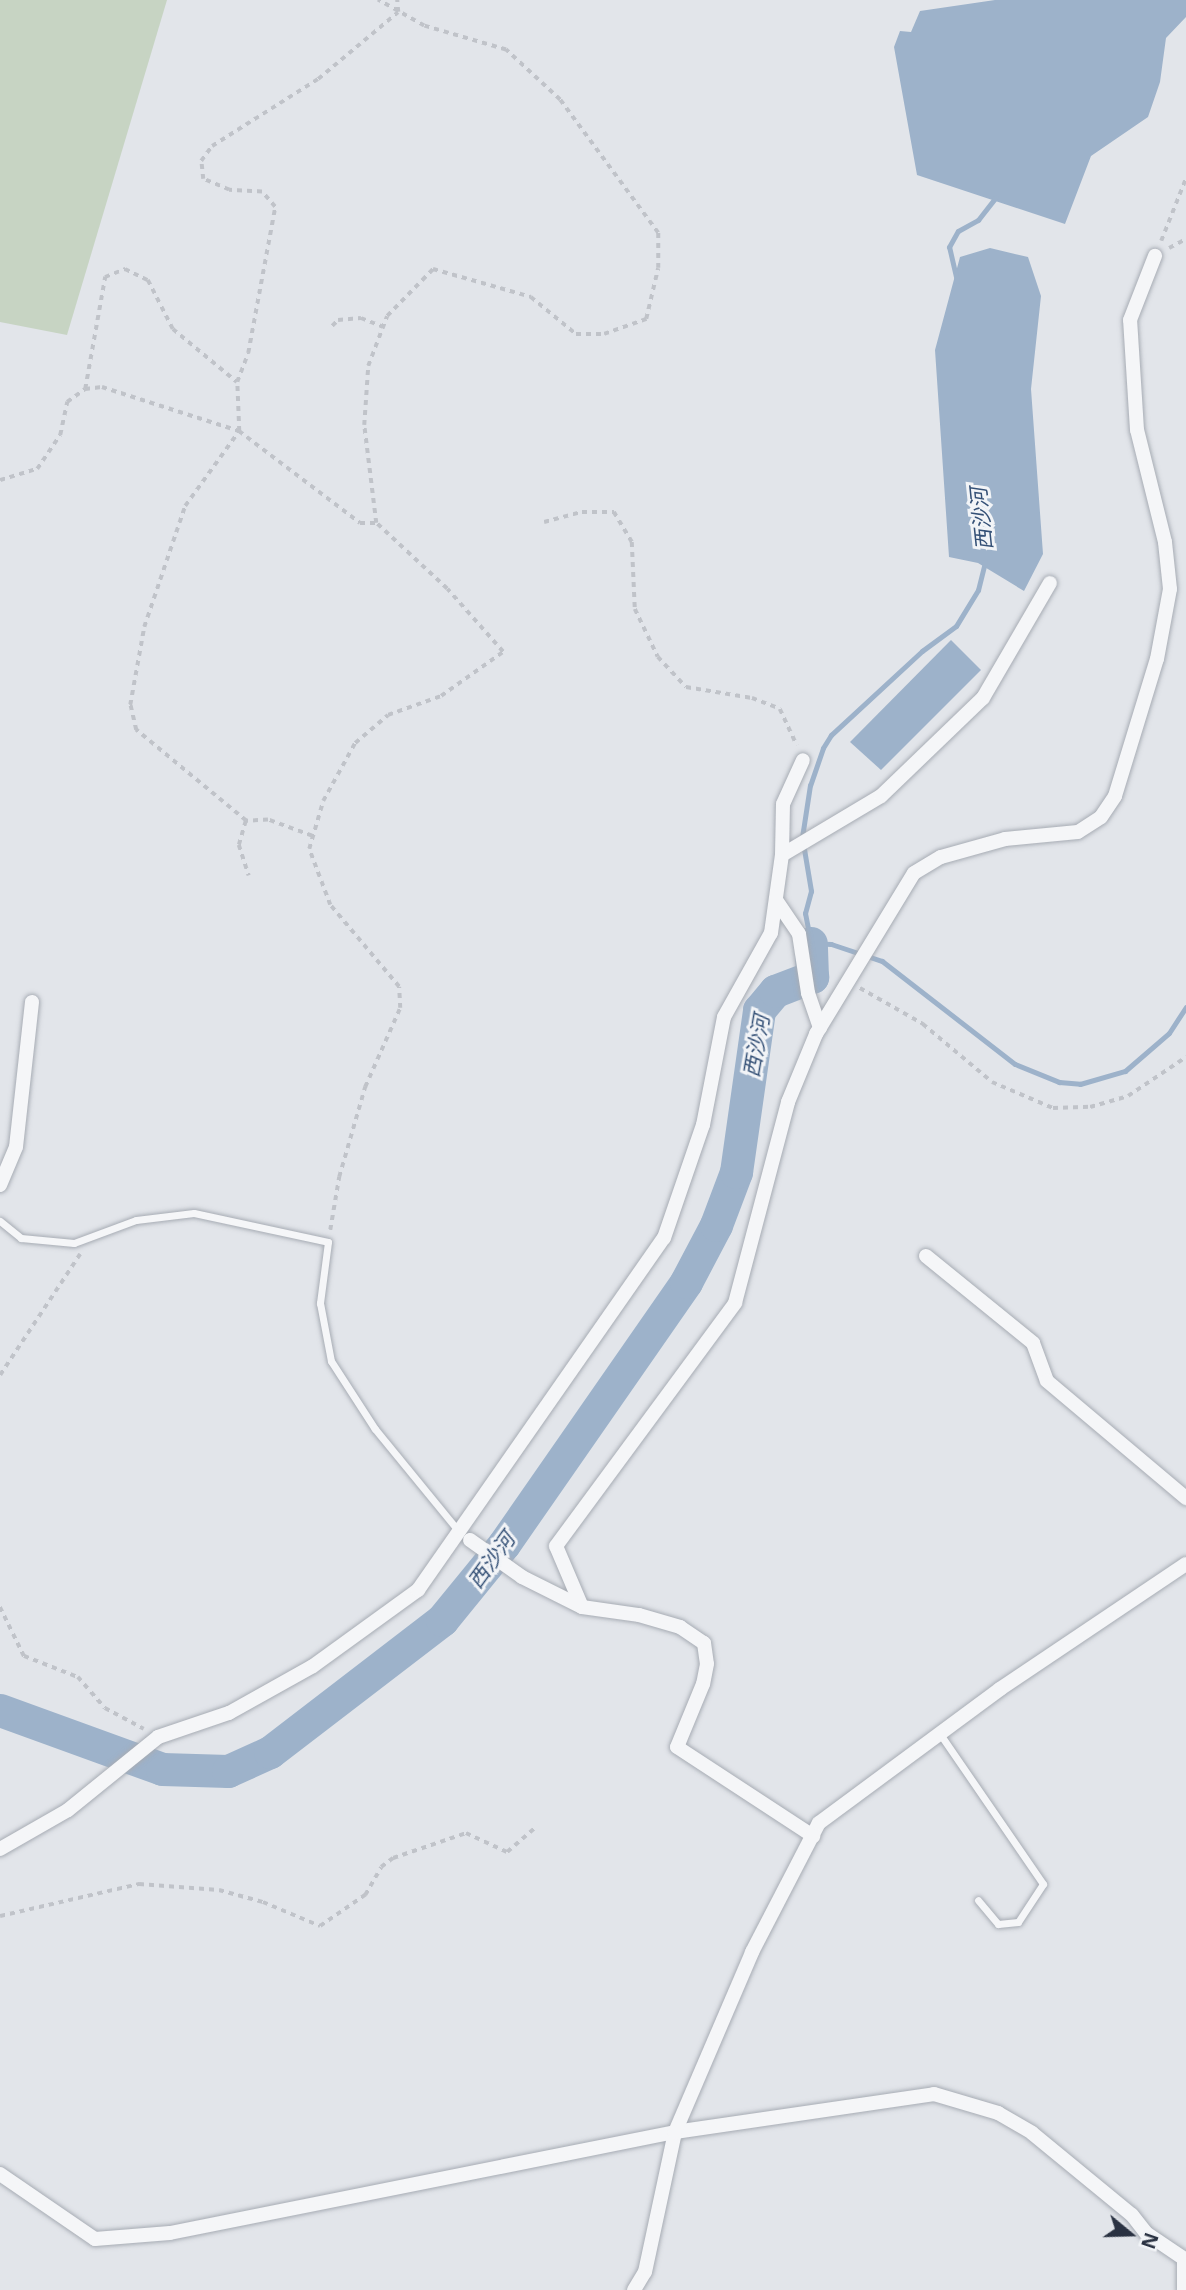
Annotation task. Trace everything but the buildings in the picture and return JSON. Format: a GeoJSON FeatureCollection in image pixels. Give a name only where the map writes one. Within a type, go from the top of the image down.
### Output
{"type":"FeatureCollection","features":[{"type":"Feature","properties":{"kind":"street"},"geometry":{"type":"LineString","coordinates":[[582,1607],[556,1546],[735,1303],[788,1102],[820,1028],[914,873],[941,857],[1005,839],[1078,832],[1101,817],[1115,796],[1157,659],[1170,589],[1166,542],[1137,430],[1130,320],[1155,256]]}},
{"type":"Feature","properties":{"kind":"street"},"geometry":{"type":"LineString","coordinates":[[782,855],[881,796],[983,698],[1050,583]]}},
{"type":"Feature","properties":{"kind":"street"},"geometry":{"type":"LineString","coordinates":[[0,1849],[60,1815],[158,1737],[229,1713],[313,1666],[418,1590],[464,1536],[664,1238],[703,1125],[724,1017],[771,933],[782,855],[783,804],[803,760]]}},
{"type":"Feature","properties":{"kind":"street"},"geometry":{"type":"LineString","coordinates":[[776,900],[799,934],[808,993],[820,1028]]}},
{"type":"Feature","properties":{"kind":"street"},"geometry":{"type":"LineString","coordinates":[[0,1185],[16,1147],[32,1002]]}},
{"type":"Feature","properties":{"kind":"street"},"geometry":{"type":"LineString","coordinates":[[926,1256],[1033,1343],[1047,1381],[1186,1497]]}},
{"type":"Feature","properties":{"kind":"street"},"geometry":{"type":"LineString","coordinates":[[464,1536],[522,1577],[582,1607],[649,1618],[680,1627],[704,1643],[707,1664],[704,1684],[677,1746],[813,1836]]}},
{"type":"Feature","properties":{"kind":"street"},"geometry":{"type":"LineString","coordinates":[[635,2290],[645,2272],[675,2132],[752,1952],[819,1823],[940,1734],[1186,1564]]}},
{"type":"Feature","properties":{"kind":"street"},"geometry":{"type":"LineString","coordinates":[[0,2174],[96,2239],[170,2233],[675,2132],[933,2094],[998,2113],[1032,2133],[1132,2215],[1146,2233],[1185,2260],[1184,2290]]}},
{"type":"Feature","properties":{"kind":"lane"},"geometry":{"type":"LineString","coordinates":[[0,1221],[21,1238],[74,1243],[136,1220],[194,1213],[328,1242],[320,1303],[331,1361],[383,1440],[464,1536]]}},
{"type":"Feature","properties":{"kind":"lane"},"geometry":{"type":"LineString","coordinates":[[940,1734],[1043,1884],[1018,1922],[998,1924],[978,1900]]}},
{"type":"Feature","properties":{"kind":"path"},"geometry":{"type":"LineString","coordinates":[[328,1242],[339,1177],[365,1087],[400,1008],[399,987],[330,905],[309,849],[312,836],[323,801],[355,743],[388,715],[441,696],[503,652],[447,589],[376,523],[364,425],[368,366],[387,316],[433,269],[531,297],[576,334],[604,334],[646,319],[658,268],[658,233],[560,100],[506,50],[424,26],[378,0]]}},
{"type":"Feature","properties":{"kind":"path"},"geometry":{"type":"LineString","coordinates":[[397,0],[398,12]]}},
{"type":"Feature","properties":{"kind":"path"},"geometry":{"type":"LineString","coordinates":[[312,836],[268,820],[246,821],[136,730],[130,705],[144,627],[185,506],[239,430],[237,382],[247,353],[275,208],[262,192],[229,190],[203,179],[201,161],[212,146],[318,79],[398,12]]}},
{"type":"Feature","properties":{"kind":"path"},"geometry":{"type":"LineString","coordinates":[[1155,256],[1186,178]]}},
{"type":"Feature","properties":{"kind":"path"},"geometry":{"type":"LineString","coordinates":[[85,389],[105,277],[125,269],[148,280],[173,329],[237,382]]}},
{"type":"Feature","properties":{"kind":"path"},"geometry":{"type":"LineString","coordinates":[[331,326],[338,320],[361,318],[383,327]]}},
{"type":"Feature","properties":{"kind":"path"},"geometry":{"type":"LineString","coordinates":[[0,480],[37,469],[60,435],[67,402],[85,389],[102,387],[239,430],[360,523],[376,523]]}},
{"type":"Feature","properties":{"kind":"path"},"geometry":{"type":"LineString","coordinates":[[544,522],[582,512],[614,512],[632,542],[635,609],[658,657],[686,687],[752,698],[780,709],[803,760]]}},
{"type":"Feature","properties":{"kind":"path"},"geometry":{"type":"LineString","coordinates":[[246,821],[239,845],[249,875]]}},
{"type":"Feature","properties":{"kind":"path"},"geometry":{"type":"LineString","coordinates":[[849,982],[923,1024],[992,1082],[1053,1108],[1090,1107],[1128,1096],[1186,1057]]}},
{"type":"Feature","properties":{"kind":"path"},"geometry":{"type":"LineString","coordinates":[[0,1375],[92,1237]]}},
{"type":"Feature","properties":{"kind":"path"},"geometry":{"type":"LineString","coordinates":[[0,1607],[24,1656],[78,1677],[105,1708],[158,1737]]}},
{"type":"Feature","properties":{"kind":"path"},"geometry":{"type":"LineString","coordinates":[[0,1916],[139,1884],[219,1890],[320,1926],[365,1895],[381,1867],[393,1858],[453,1834],[466,1833],[507,1852],[535,1828]]}},
{"type":"Feature","properties":{"kind":"green space"},"geometry":{"type":"Polygon","coordinates":[[[0,0],[167,0],[67,335],[0,322],[0,0]]]}},
{"type":"Feature","properties":{"kind":"water"},"geometry":{"type":"Polygon","coordinates":[[[995,0],[1186,0],[1186,17],[1166,38],[1160,82],[1148,117],[1091,156],[1065,224],[917,175],[894,47],[900,31],[911,32],[920,11],[995,0]]]}},
{"type":"Feature","properties":{"kind":"water"},"geometry":{"type":"Polygon","coordinates":[[[990,248],[1028,257],[1041,296],[1031,389],[1043,554],[1024,591],[978,563],[949,557],[935,350],[960,257],[990,248]]]}},
{"type":"Feature","properties":{"kind":"water"},"geometry":{"type":"Polygon","coordinates":[[[951,640],[981,670],[881,770],[850,742],[951,640]]]}},
{"type":"Feature","properties":{"kind":"waterway","name":"西沙河"},"geometry":{"type":"LineString","coordinates":[[957,281],[949,247],[958,231],[978,220],[996,197]]}},
{"type":"Feature","properties":{"kind":"waterway","name":"西沙河"},"geometry":{"type":"LineString","coordinates":[[985,562],[978,590],[956,626],[922,651],[831,735],[823,748],[810,785],[802,837],[811,891],[805,913],[811,943],[831,944],[882,961],[1015,1064],[1059,1082],[1080,1084],[1125,1071],[1169,1033],[1186,1007]]}},
{"type":"Feature","properties":{"kind":"waterway","name":"西沙河"},"geometry":{"type":"LineString","coordinates":[[0,1710],[162,1769],[228,1771],[270,1752],[442,1620],[504,1544],[686,1282],[716,1225],[736,1172],[759,1010],[775,991],[812,977],[811,943]]}}]}
